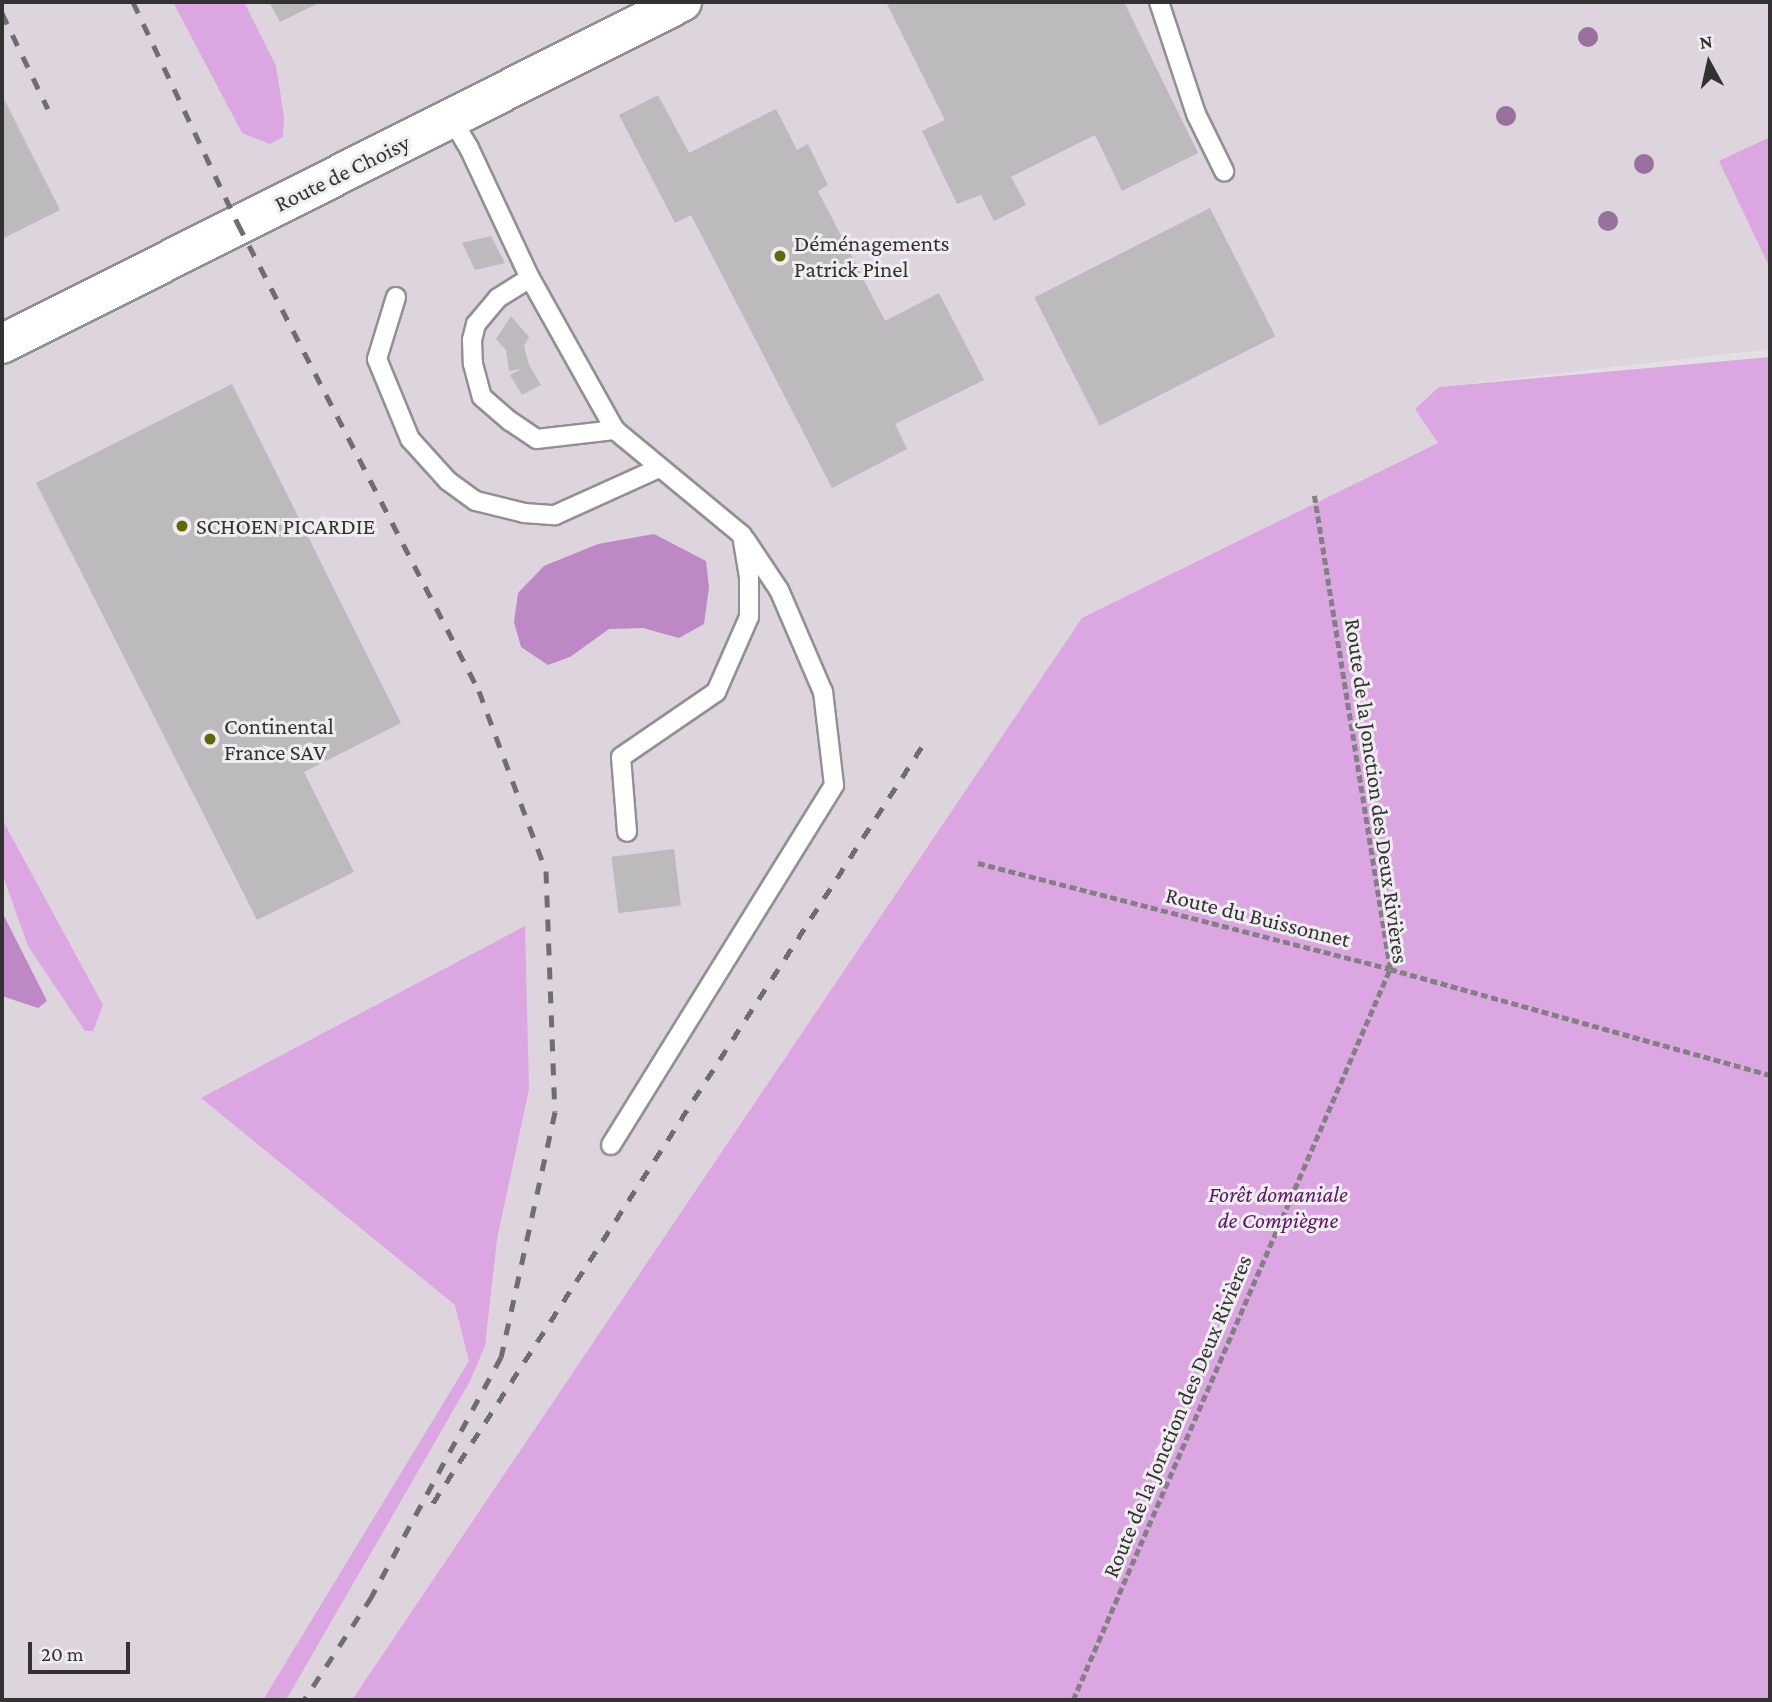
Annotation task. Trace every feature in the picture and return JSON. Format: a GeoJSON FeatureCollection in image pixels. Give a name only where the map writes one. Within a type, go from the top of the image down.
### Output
{"type":"FeatureCollection","features":[{"type":"Feature","properties":{"kind":"street","name":"Route de Choisy"},"geometry":{"type":"LineString","coordinates":[[2,344],[682,2]]}},
{"type":"Feature","properties":{"kind":"lane"},"geometry":{"type":"LineString","coordinates":[[1159,2],[1196,114],[1224,171]]}},
{"type":"Feature","properties":{"kind":"lane"},"geometry":{"type":"LineString","coordinates":[[451,118],[469,148],[530,278],[615,430],[742,535],[779,590],[823,692],[835,785],[611,1145]]}},
{"type":"Feature","properties":{"kind":"lane"},"geometry":{"type":"LineString","coordinates":[[530,278],[498,298],[476,324],[472,340],[472,364],[482,397],[537,439],[615,430]]}},
{"type":"Feature","properties":{"kind":"lane"},"geometry":{"type":"LineString","coordinates":[[396,297],[377,359],[410,439],[448,481],[477,501],[524,513],[555,515],[659,468]]}},
{"type":"Feature","properties":{"kind":"lane"},"geometry":{"type":"LineString","coordinates":[[627,832],[621,757],[716,692],[749,617],[749,577],[742,535]]}},
{"type":"Feature","properties":{"kind":"path","name":"Route de la Jonction des Deux Rivières"},"geometry":{"type":"LineString","coordinates":[[1073,1700],[1390,969],[1314,495]]}},
{"type":"Feature","properties":{"kind":"path","name":"Route du Buissonnet"},"geometry":{"type":"LineString","coordinates":[[978,863],[1390,969],[1770,1075]]}},
{"type":"Feature","properties":{"kind":"shaded area"},"geometry":{"type":"Polygon","coordinates":[[[2,2],[1770,2],[1770,349],[1439,387],[1438,443],[675,1224],[352,1700],[2,1700],[2,2]]]}},
{"type":"Feature","properties":{"kind":"shaded area"},"geometry":{"type":"Polygon","coordinates":[[[654,534],[706,561],[709,587],[704,624],[679,638],[643,628],[609,629],[570,657],[548,665],[521,647],[514,622],[518,593],[544,566],[598,544],[654,534]]]}},
{"type":"Feature","properties":{"kind":"shaded area"},"geometry":{"type":"Polygon","coordinates":[[[2,912],[47,1001],[38,1008],[2,996],[2,912]]]}},
{"type":"Feature","properties":{"kind":"green space"},"geometry":{"type":"Polygon","coordinates":[[[173,2],[244,2],[276,66],[284,117],[283,137],[270,144],[242,133],[173,2]]]}},
{"type":"Feature","properties":{"kind":"green space"},"geometry":{"type":"Polygon","coordinates":[[[1770,137],[1770,268],[1719,161],[1770,137]]]}},
{"type":"Feature","properties":{"kind":"green space","name":"Forêt domaniale de Compiègne"},"geometry":{"type":"Polygon","coordinates":[[[1770,357],[1770,1700],[352,1700],[1082,618],[1438,443],[1415,409],[1439,387],[1770,357]]]}},
{"type":"Feature","properties":{"kind":"green space"},"geometry":{"type":"Polygon","coordinates":[[[2,819],[103,1005],[93,1031],[85,1031],[28,946],[2,873],[2,819]]]}},
{"type":"Feature","properties":{"kind":"green space"},"geometry":{"type":"Polygon","coordinates":[[[525,926],[529,1089],[497,1239],[485,1346],[469,1383],[286,1700],[263,1700],[469,1361],[455,1305],[201,1098],[525,926]]]}},
{"type":"Feature","properties":{"kind":"building"},"geometry":{"type":"Polygon","coordinates":[[[269,2],[321,2],[280,22],[269,2]]]}},
{"type":"Feature","properties":{"kind":"building"},"geometry":{"type":"Polygon","coordinates":[[[886,2],[1124,2],[1198,153],[1122,191],[1095,135],[1011,177],[1026,205],[994,221],[981,195],[957,204],[922,131],[945,120],[886,2]]]}},
{"type":"Feature","properties":{"kind":"building"},"geometry":{"type":"Polygon","coordinates":[[[2,95],[60,210],[2,239],[2,95]]]}},
{"type":"Feature","properties":{"kind":"building"},"geometry":{"type":"Polygon","coordinates":[[[658,95],[689,153],[776,109],[797,150],[808,144],[828,185],[818,191],[885,321],[939,293],[984,380],[895,424],[907,449],[832,488],[691,215],[675,223],[619,115],[658,95]]]}},
{"type":"Feature","properties":{"kind":"building"},"geometry":{"type":"Polygon","coordinates":[[[1210,208],[1275,336],[1100,426],[1034,297],[1210,208]]]}},
{"type":"Feature","properties":{"kind":"building"},"geometry":{"type":"Polygon","coordinates":[[[491,236],[505,263],[475,270],[462,243],[491,236]]]}},
{"type":"Feature","properties":{"kind":"building"},"geometry":{"type":"Polygon","coordinates":[[[511,316],[529,337],[524,346],[529,365],[541,385],[522,395],[510,375],[522,369],[509,371],[506,350],[496,339],[511,316]]]}},
{"type":"Feature","properties":{"kind":"building"},"geometry":{"type":"Polygon","coordinates":[[[232,384],[401,723],[304,772],[354,872],[257,920],[36,483],[232,384]]]}},
{"type":"Feature","properties":{"kind":"building"},"geometry":{"type":"Polygon","coordinates":[[[674,849],[681,906],[618,913],[611,857],[674,849]]]}},
{"type":"Feature","properties":{"kind":"railway"},"geometry":{"type":"LineString","coordinates":[[133,2],[238,224],[479,691],[546,871],[555,1112],[501,1357],[372,1596],[304,1700]]}},
{"type":"Feature","properties":{"kind":"railway"},"geometry":{"type":"LineString","coordinates":[[2,13],[48,109]]}},
{"type":"Feature","properties":{"kind":"railway"},"geometry":{"type":"LineString","coordinates":[[433,1503],[923,745]]}},
{"type":"Feature","properties":{"kind":"place","name":"Déménagements Patrick Pinel"},"geometry":{"type":"Point","coordinates":[780,256]}},
{"type":"Feature","properties":{"kind":"place","name":"SCHOEN PICARDIE"},"geometry":{"type":"Point","coordinates":[182,526]}},
{"type":"Feature","properties":{"kind":"place","name":"Continental France SAV"},"geometry":{"type":"Point","coordinates":[210,739]}}]}
